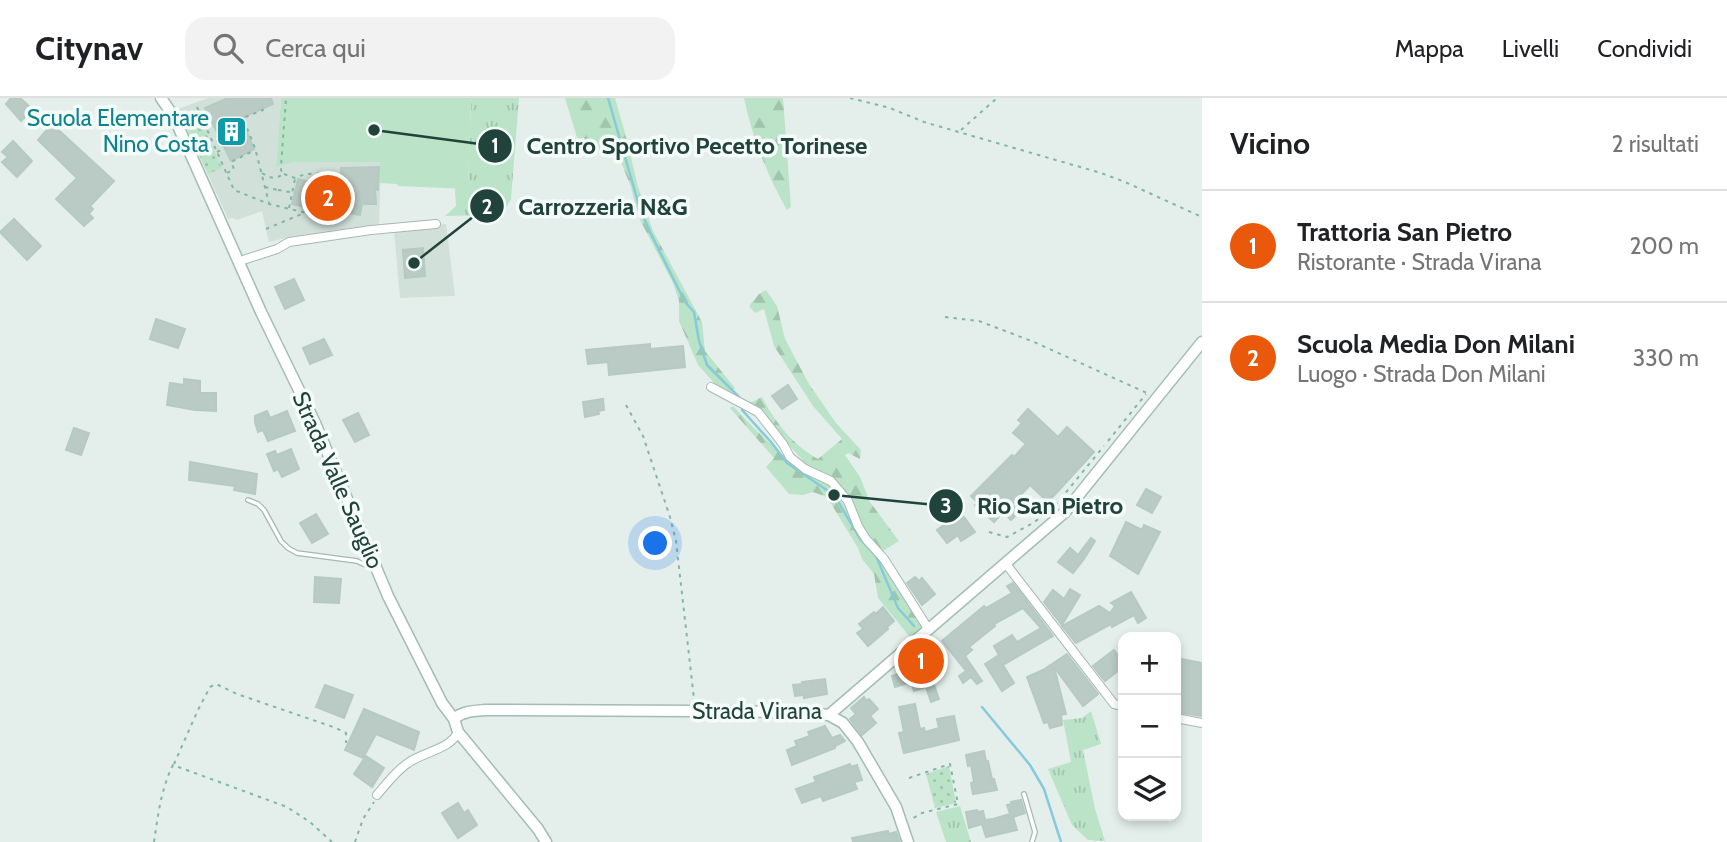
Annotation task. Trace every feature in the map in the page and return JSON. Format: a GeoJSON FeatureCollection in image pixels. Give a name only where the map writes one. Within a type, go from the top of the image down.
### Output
{"type":"FeatureCollection","features":[{"type":"Feature","properties":{"kind":"street","name":"Strada Valle Sauglio"},"geometry":{"type":"LineString","coordinates":[[161,98],[174,117],[261,312],[315,424],[379,573],[442,703],[454,719],[458,732],[546,842]]}},
{"type":"Feature","properties":{"kind":"street"},"geometry":{"type":"LineString","coordinates":[[240,261],[277,250],[289,242],[436,223]]}},
{"type":"Feature","properties":{"kind":"street","name":"Strada Virana"},"geometry":{"type":"LineString","coordinates":[[454,719],[469,712],[485,710],[791,712],[829,715],[1065,512],[1202,342]]}},
{"type":"Feature","properties":{"kind":"street"},"geometry":{"type":"LineString","coordinates":[[711,387],[758,412],[790,457],[805,469],[831,481],[848,502],[858,526],[884,559],[929,630]]}},
{"type":"Feature","properties":{"kind":"street"},"geometry":{"type":"LineString","coordinates":[[1006,564],[1114,704],[1118,705]]}},
{"type":"Feature","properties":{"kind":"street"},"geometry":{"type":"LineString","coordinates":[[829,715],[843,723],[864,751],[895,807],[908,842]]}},
{"type":"Feature","properties":{"kind":"street"},"geometry":{"type":"LineString","coordinates":[[1181,719],[1202,723]]}},
{"type":"Feature","properties":{"kind":"street"},"geometry":{"type":"LineString","coordinates":[[377,795],[404,765],[417,756],[446,746],[456,738],[458,732]]}},
{"type":"Feature","properties":{"kind":"lane"},"geometry":{"type":"LineString","coordinates":[[248,500],[264,510],[281,541],[288,548],[297,553],[357,561],[379,573]]}},
{"type":"Feature","properties":{"kind":"lane"},"geometry":{"type":"LineString","coordinates":[[1024,794],[1035,832],[1032,842]]}},
{"type":"Feature","properties":{"kind":"path"},"geometry":{"type":"LineString","coordinates":[[286,98],[281,170],[295,178]]}},
{"type":"Feature","properties":{"kind":"path"},"geometry":{"type":"LineString","coordinates":[[850,98],[1125,181],[1202,217]]}},
{"type":"Feature","properties":{"kind":"path"},"geometry":{"type":"LineString","coordinates":[[960,131],[996,98]]}},
{"type":"Feature","properties":{"kind":"path"},"geometry":{"type":"LineString","coordinates":[[197,107],[234,190],[269,204],[332,221],[342,218],[344,211]]}},
{"type":"Feature","properties":{"kind":"path"},"geometry":{"type":"LineString","coordinates":[[262,109],[243,118],[255,150],[269,204]]}},
{"type":"Feature","properties":{"kind":"path"},"geometry":{"type":"LineString","coordinates":[[201,117],[208,114]]}},
{"type":"Feature","properties":{"kind":"path"},"geometry":{"type":"LineString","coordinates":[[217,152],[225,148]]}},
{"type":"Feature","properties":{"kind":"path"},"geometry":{"type":"LineString","coordinates":[[226,173],[234,169],[231,162],[255,150]]}},
{"type":"Feature","properties":{"kind":"path"},"geometry":{"type":"LineString","coordinates":[[260,172],[273,178],[283,173]]}},
{"type":"Feature","properties":{"kind":"path"},"geometry":{"type":"LineString","coordinates":[[288,209],[295,178],[308,174],[341,174]]}},
{"type":"Feature","properties":{"kind":"path"},"geometry":{"type":"LineString","coordinates":[[264,185],[270,177]]}},
{"type":"Feature","properties":{"kind":"path"},"geometry":{"type":"LineString","coordinates":[[264,185],[295,193]]}},
{"type":"Feature","properties":{"kind":"path"},"geometry":{"type":"LineString","coordinates":[[328,218],[330,208]]}},
{"type":"Feature","properties":{"kind":"path"},"geometry":{"type":"LineString","coordinates":[[266,229],[305,213]]}},
{"type":"Feature","properties":{"kind":"path"},"geometry":{"type":"LineString","coordinates":[[945,317],[979,321],[1034,342],[1146,393],[1053,508],[1007,537],[989,532]]}},
{"type":"Feature","properties":{"kind":"path"},"geometry":{"type":"LineString","coordinates":[[626,405],[643,436],[676,541],[695,711]]}},
{"type":"Feature","properties":{"kind":"path"},"geometry":{"type":"LineString","coordinates":[[154,842],[166,778],[210,687],[216,684],[237,694],[336,727],[346,733],[346,743]]}},
{"type":"Feature","properties":{"kind":"path"},"geometry":{"type":"LineString","coordinates":[[909,778],[950,764],[958,804],[922,813],[909,821]]}},
{"type":"Feature","properties":{"kind":"path"},"geometry":{"type":"LineString","coordinates":[[173,765],[287,807],[310,822],[332,842]]}},
{"type":"Feature","properties":{"kind":"path"},"geometry":{"type":"LineString","coordinates":[[355,842],[363,819],[377,795]]}},
{"type":"Feature","properties":{"kind":"shaded area"},"geometry":{"type":"Polygon","coordinates":[[[208,98],[281,98],[276,167],[295,162],[381,162],[379,224],[269,242],[262,211],[237,220],[228,219],[178,109],[208,98]]]}},
{"type":"Feature","properties":{"kind":"shaded area"},"geometry":{"type":"Polygon","coordinates":[[[446,224],[455,296],[400,298],[394,231],[446,224]]]}},
{"type":"Feature","properties":{"kind":"green space"},"geometry":{"type":"Polygon","coordinates":[[[281,98],[471,98],[468,189],[380,183],[380,162],[295,162],[276,167],[281,98]]]}},
{"type":"Feature","properties":{"kind":"green space"},"geometry":{"type":"Polygon","coordinates":[[[471,98],[519,98],[511,199],[504,211],[494,215],[445,216],[456,206],[455,188],[468,188],[471,98]]]}},
{"type":"Feature","properties":{"kind":"green space"},"geometry":{"type":"Polygon","coordinates":[[[565,98],[615,98],[638,187],[653,231],[702,322],[705,351],[735,388],[731,392],[716,385],[698,365],[679,321],[679,301],[673,283],[638,216],[631,187],[615,147],[582,154],[565,98]]]}},
{"type":"Feature","properties":{"kind":"green space"},"geometry":{"type":"Polygon","coordinates":[[[744,98],[783,98],[791,207],[787,210],[761,156],[744,98]]]}},
{"type":"Feature","properties":{"kind":"green space"},"geometry":{"type":"Polygon","coordinates":[[[202,124],[222,168],[208,174],[188,131],[202,124]]]}},
{"type":"Feature","properties":{"kind":"green space"},"geometry":{"type":"Polygon","coordinates":[[[766,290],[777,306],[785,339],[809,384],[836,423],[861,450],[860,459],[848,453],[845,455],[860,477],[870,502],[899,541],[883,551],[869,538],[851,502],[810,468],[750,403],[762,397],[786,432],[818,459],[842,439],[813,406],[774,346],[764,309],[755,313],[749,306],[766,290]]]}},
{"type":"Feature","properties":{"kind":"green space"},"geometry":{"type":"Polygon","coordinates":[[[733,406],[777,450],[805,473],[826,482],[843,504],[920,621],[921,628],[910,637],[878,598],[874,574],[862,559],[827,497],[813,492],[803,495],[789,494],[766,467],[774,458],[730,408],[733,406]]]}},
{"type":"Feature","properties":{"kind":"green space"},"geometry":{"type":"Polygon","coordinates":[[[1091,711],[1101,744],[1083,750],[1095,809],[1105,841],[1088,840],[1072,825],[1048,769],[1071,762],[1063,720],[1082,718],[1091,711]]]}},
{"type":"Feature","properties":{"kind":"green space"},"geometry":{"type":"Polygon","coordinates":[[[949,766],[956,803],[935,808],[926,774],[949,766]]]}},
{"type":"Feature","properties":{"kind":"green space"},"geometry":{"type":"Polygon","coordinates":[[[960,806],[971,842],[946,842],[936,812],[960,806]]]}},
{"type":"Feature","properties":{"kind":"building"},"geometry":{"type":"Polygon","coordinates":[[[11,98],[20,98],[29,106],[31,111],[21,121],[6,104],[11,98]]]}},
{"type":"Feature","properties":{"kind":"building","name":"Scuola Elementare Nino Costa"},"geometry":{"type":"Polygon","coordinates":[[[228,98],[271,98],[273,104],[241,118],[254,149],[231,161],[205,108],[228,98]]]}},
{"type":"Feature","properties":{"kind":"building"},"geometry":{"type":"Polygon","coordinates":[[[52,124],[114,181],[90,206],[93,209],[89,214],[93,218],[84,226],[56,199],[77,178],[38,140],[52,124]]]}},
{"type":"Feature","properties":{"kind":"building"},"geometry":{"type":"Polygon","coordinates":[[[13,141],[32,161],[17,177],[2,162],[8,157],[2,152],[13,141]]]}},
{"type":"Feature","properties":{"kind":"building"},"geometry":{"type":"Polygon","coordinates":[[[379,167],[378,190],[375,189],[376,204],[362,204],[360,215],[326,207],[325,212],[292,204],[298,179],[331,187],[332,183],[341,185],[341,168],[379,167]]]}},
{"type":"Feature","properties":{"kind":"building"},"geometry":{"type":"Polygon","coordinates":[[[14,219],[41,246],[27,260],[0,232],[14,219]]]}},
{"type":"Feature","properties":{"kind":"building"},"geometry":{"type":"Polygon","coordinates":[[[423,248],[425,276],[405,278],[403,250],[423,248]]]}},
{"type":"Feature","properties":{"kind":"building"},"geometry":{"type":"Polygon","coordinates":[[[294,279],[304,300],[285,309],[275,287],[294,279]]]}},
{"type":"Feature","properties":{"kind":"building"},"geometry":{"type":"Polygon","coordinates":[[[156,319],[185,329],[178,348],[150,339],[156,319]]]}},
{"type":"Feature","properties":{"kind":"building"},"geometry":{"type":"Polygon","coordinates":[[[324,339],[332,355],[310,364],[303,348],[324,339]]]}},
{"type":"Feature","properties":{"kind":"building"},"geometry":{"type":"Polygon","coordinates":[[[650,344],[650,349],[683,346],[685,367],[609,375],[608,362],[588,364],[586,350],[650,344]]]}},
{"type":"Feature","properties":{"kind":"building"},"geometry":{"type":"Polygon","coordinates":[[[184,379],[200,381],[200,393],[216,393],[216,411],[167,405],[170,383],[184,385],[184,379]]]}},
{"type":"Feature","properties":{"kind":"building"},"geometry":{"type":"Polygon","coordinates":[[[788,385],[797,399],[782,409],[772,396],[788,385]]]}},
{"type":"Feature","properties":{"kind":"building"},"geometry":{"type":"Polygon","coordinates":[[[603,399],[604,410],[585,417],[583,402],[603,399]]]}},
{"type":"Feature","properties":{"kind":"building"},"geometry":{"type":"Polygon","coordinates":[[[1028,409],[1058,437],[1067,427],[1094,452],[1048,502],[1030,485],[1020,496],[1028,504],[1011,520],[1003,512],[994,522],[975,505],[978,503],[971,496],[1026,444],[1013,433],[1022,423],[1018,420],[1028,409]]]}},
{"type":"Feature","properties":{"kind":"building"},"geometry":{"type":"Polygon","coordinates":[[[267,411],[270,418],[287,411],[295,431],[268,441],[263,430],[258,432],[255,422],[255,416],[267,411]]]}},
{"type":"Feature","properties":{"kind":"building"},"geometry":{"type":"Polygon","coordinates":[[[358,413],[369,435],[355,442],[343,420],[358,413]]]}},
{"type":"Feature","properties":{"kind":"building"},"geometry":{"type":"Polygon","coordinates":[[[74,428],[89,433],[81,455],[66,450],[74,428]]]}},
{"type":"Feature","properties":{"kind":"building"},"geometry":{"type":"Polygon","coordinates":[[[291,449],[299,469],[282,477],[278,469],[274,471],[267,454],[275,451],[277,455],[291,449]]]}},
{"type":"Feature","properties":{"kind":"building"},"geometry":{"type":"Polygon","coordinates":[[[190,462],[257,474],[255,494],[234,490],[235,486],[189,480],[190,462]]]}},
{"type":"Feature","properties":{"kind":"building"},"geometry":{"type":"Polygon","coordinates":[[[1146,489],[1161,497],[1152,513],[1137,505],[1146,489]]]}},
{"type":"Feature","properties":{"kind":"building"},"geometry":{"type":"Polygon","coordinates":[[[316,514],[328,534],[312,543],[300,523],[316,514]]]}},
{"type":"Feature","properties":{"kind":"building"},"geometry":{"type":"Polygon","coordinates":[[[958,515],[961,520],[964,517],[975,532],[961,541],[958,535],[947,543],[937,530],[958,515]]]}},
{"type":"Feature","properties":{"kind":"building"},"geometry":{"type":"Polygon","coordinates":[[[1126,522],[1142,530],[1144,525],[1160,532],[1138,574],[1110,556],[1126,522]]]}},
{"type":"Feature","properties":{"kind":"building"},"geometry":{"type":"Polygon","coordinates":[[[1091,538],[1095,541],[1073,573],[1058,562],[1070,548],[1078,555],[1091,538]]]}},
{"type":"Feature","properties":{"kind":"building"},"geometry":{"type":"Polygon","coordinates":[[[315,577],[341,579],[339,603],[314,602],[315,577]]]}},
{"type":"Feature","properties":{"kind":"building"},"geometry":{"type":"Polygon","coordinates":[[[915,577],[919,581],[922,578],[935,594],[922,605],[907,583],[915,577]]]}},
{"type":"Feature","properties":{"kind":"building"},"geometry":{"type":"Polygon","coordinates":[[[1013,583],[1053,636],[1003,665],[1014,683],[1002,691],[985,664],[999,655],[994,646],[1012,635],[1017,642],[1041,628],[1023,608],[994,624],[995,626],[969,647],[972,650],[965,656],[982,681],[977,684],[971,677],[963,683],[959,676],[966,671],[942,641],[984,606],[986,608],[1012,593],[1007,586],[1013,583]]]}},
{"type":"Feature","properties":{"kind":"building"},"geometry":{"type":"Polygon","coordinates":[[[1070,589],[1080,595],[1062,625],[1044,602],[1053,590],[1064,599],[1070,589]]]}},
{"type":"Feature","properties":{"kind":"building"},"geometry":{"type":"Polygon","coordinates":[[[1131,592],[1146,618],[1138,623],[1134,615],[1076,643],[1062,626],[1099,606],[1110,613],[1115,606],[1111,603],[1131,592]]]}},
{"type":"Feature","properties":{"kind":"building"},"geometry":{"type":"Polygon","coordinates":[[[883,607],[894,621],[868,646],[857,633],[863,629],[859,624],[883,607]]]}},
{"type":"Feature","properties":{"kind":"building"},"geometry":{"type":"Polygon","coordinates":[[[1114,650],[1118,655],[1118,671],[1105,681],[1093,666],[1114,650]]]}},
{"type":"Feature","properties":{"kind":"building"},"geometry":{"type":"Polygon","coordinates":[[[1067,654],[1098,694],[1083,706],[1054,667],[1066,714],[1061,715],[1062,725],[1050,728],[1048,722],[1044,723],[1027,677],[1067,654]]]}},
{"type":"Feature","properties":{"kind":"building"},"geometry":{"type":"Polygon","coordinates":[[[1181,659],[1202,663],[1202,716],[1181,713],[1181,659]]]}},
{"type":"Feature","properties":{"kind":"building"},"geometry":{"type":"Polygon","coordinates":[[[927,665],[939,699],[931,702],[926,687],[914,691],[911,682],[895,687],[892,676],[927,665]]]}},
{"type":"Feature","properties":{"kind":"building"},"geometry":{"type":"Polygon","coordinates":[[[825,679],[827,694],[804,698],[804,695],[795,696],[793,685],[825,679]]]}},
{"type":"Feature","properties":{"kind":"building"},"geometry":{"type":"Polygon","coordinates":[[[325,685],[353,695],[344,718],[316,707],[325,685]]]}},
{"type":"Feature","properties":{"kind":"building"},"geometry":{"type":"Polygon","coordinates":[[[864,697],[878,709],[870,716],[876,723],[862,735],[850,719],[856,714],[851,708],[864,697]]]}},
{"type":"Feature","properties":{"kind":"building"},"geometry":{"type":"Polygon","coordinates":[[[915,704],[920,729],[924,728],[925,732],[939,728],[937,719],[954,716],[959,740],[904,753],[899,733],[904,732],[899,707],[915,704]]]}},
{"type":"Feature","properties":{"kind":"building"},"geometry":{"type":"Polygon","coordinates":[[[364,709],[419,732],[414,750],[376,734],[363,758],[345,750],[364,709]]]}},
{"type":"Feature","properties":{"kind":"building"},"geometry":{"type":"Polygon","coordinates":[[[825,726],[832,738],[840,735],[845,741],[835,748],[792,765],[787,750],[797,746],[795,741],[810,736],[808,732],[825,726]]]}},
{"type":"Feature","properties":{"kind":"building"},"geometry":{"type":"Polygon","coordinates":[[[984,751],[997,790],[973,794],[971,765],[968,766],[966,755],[984,751]]]}},
{"type":"Feature","properties":{"kind":"building"},"geometry":{"type":"Polygon","coordinates":[[[366,756],[384,768],[372,787],[354,774],[366,756]]]}},
{"type":"Feature","properties":{"kind":"building"},"geometry":{"type":"Polygon","coordinates":[[[850,764],[851,767],[857,765],[862,780],[854,782],[857,789],[823,801],[821,796],[802,803],[796,789],[816,782],[814,777],[850,764]]]}},
{"type":"Feature","properties":{"kind":"building"},"geometry":{"type":"Polygon","coordinates":[[[1021,800],[1025,813],[1013,817],[1017,830],[986,837],[982,824],[969,828],[966,812],[983,811],[985,820],[993,819],[1010,814],[1007,805],[1021,800]]]}},
{"type":"Feature","properties":{"kind":"building"},"geometry":{"type":"Polygon","coordinates":[[[458,803],[464,813],[468,810],[477,825],[458,838],[442,813],[458,803]]]}},
{"type":"Feature","properties":{"kind":"building"},"geometry":{"type":"Polygon","coordinates":[[[888,831],[889,834],[896,832],[900,842],[853,842],[852,838],[888,831]]]}},
{"type":"Feature","properties":{"kind":"waterway"},"geometry":{"type":"LineString","coordinates":[[608,98],[640,209],[685,302],[694,312],[707,365],[739,397]]}},
{"type":"Feature","properties":{"kind":"waterway"},"geometry":{"type":"LineString","coordinates":[[742,410],[787,463],[834,495],[861,540],[876,556],[898,608],[914,626]]}},
{"type":"Feature","properties":{"kind":"waterway"},"geometry":{"type":"LineString","coordinates":[[982,707],[1030,765],[1044,789],[1061,842]]}},
{"type":"Feature","properties":{"kind":"place","name":"Centro Sportivo Pecetto Torinese"},"geometry":{"type":"Point","coordinates":[374,130]}},
{"type":"Feature","properties":{"kind":"place","name":"Scuola Elementare Nino Costa"},"geometry":{"type":"Point","coordinates":[232,131]}},
{"type":"Feature","properties":{"kind":"place","name":"Scuola Media Don Milani"},"geometry":{"type":"Point","coordinates":[328,198]}},
{"type":"Feature","properties":{"kind":"place","name":"Carrozzeria N&G"},"geometry":{"type":"Point","coordinates":[414,263]}},
{"type":"Feature","properties":{"kind":"place","name":"Rio San Pietro"},"geometry":{"type":"Point","coordinates":[834,495]}},
{"type":"Feature","properties":{"kind":"place","name":"Trattoria San Pietro"},"geometry":{"type":"Point","coordinates":[921,661]}}]}
